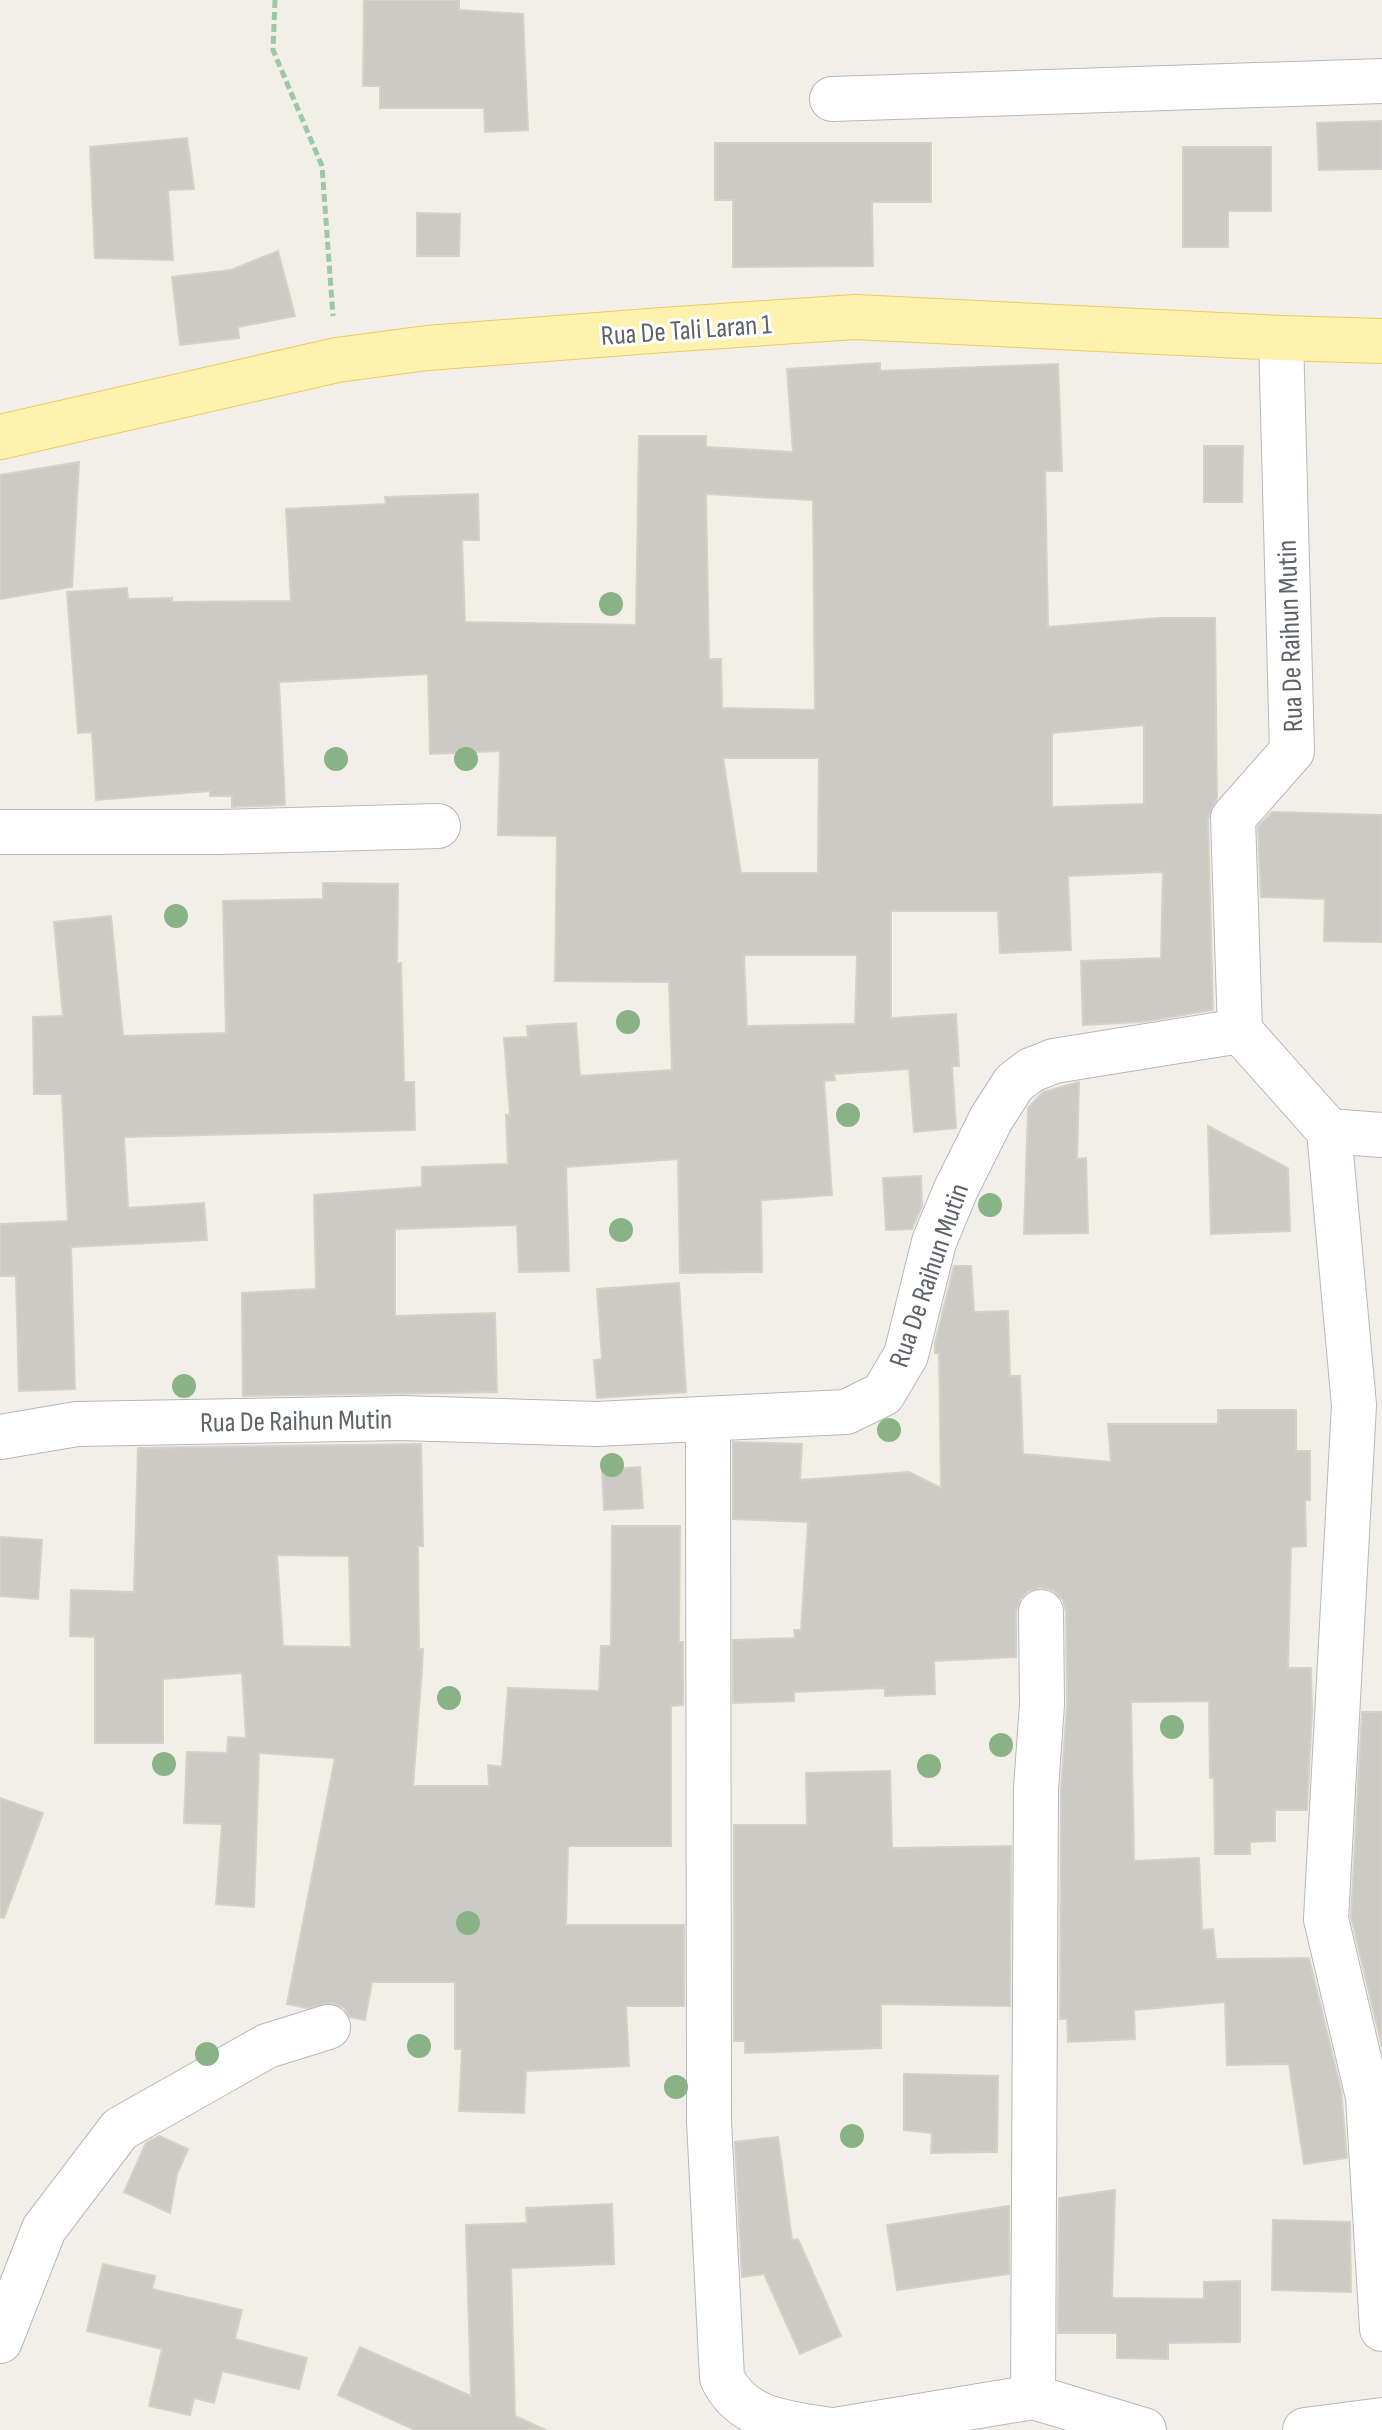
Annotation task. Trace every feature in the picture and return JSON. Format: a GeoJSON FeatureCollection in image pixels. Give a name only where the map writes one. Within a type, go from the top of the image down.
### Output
{"type":"FeatureCollection","features":[{"type":"Feature","properties":{"kind":"main road","name":"Rua De Tali Laran 1"},"geometry":{"type":"LineString","coordinates":[[0,437],[337,360],[427,348],[855,317],[1382,341]]}},
{"type":"Feature","properties":{"kind":"street"},"geometry":{"type":"LineString","coordinates":[[832,99],[1382,81]]}},
{"type":"Feature","properties":{"kind":"street","name":"Rua De Raihun Mutin"},"geometry":{"type":"LineString","coordinates":[[0,1437],[77,1424],[401,1418],[596,1424],[708,1420],[846,1412],[883,1394],[906,1355],[934,1242],[956,1189],[991,1119],[1014,1083],[1031,1070],[1054,1061],[1240,1031],[1233,818],[1292,751],[1281,338]]}},
{"type":"Feature","properties":{"kind":"street"},"geometry":{"type":"LineString","coordinates":[[0,832],[220,832],[438,826]]}},
{"type":"Feature","properties":{"kind":"street"},"geometry":{"type":"LineString","coordinates":[[1240,1031],[1329,1131],[1354,1405],[1326,1919],[1368,2097],[1382,2329]]}},
{"type":"Feature","properties":{"kind":"street"},"geometry":{"type":"LineString","coordinates":[[1329,1131],[1382,1135]]}},
{"type":"Feature","properties":{"kind":"street"},"geometry":{"type":"LineString","coordinates":[[708,1420],[709,2121],[722,2378],[730,2394],[748,2409],[769,2420],[832,2430],[1033,2397],[1144,2430]]}},
{"type":"Feature","properties":{"kind":"street"},"geometry":{"type":"LineString","coordinates":[[1033,2397],[1036,1789],[1042,1704],[1041,1612]]}},
{"type":"Feature","properties":{"kind":"street"},"geometry":{"type":"LineString","coordinates":[[0,2341],[44,2229],[120,2129],[267,2046],[328,2027]]}},
{"type":"Feature","properties":{"kind":"street"},"geometry":{"type":"LineString","coordinates":[[1305,2430],[1382,2420]]}},
{"type":"Feature","properties":{"kind":"path"},"geometry":{"type":"LineString","coordinates":[[275,0],[273,50],[322,166],[337,360]]}},
{"type":"Feature","properties":{"kind":"building"},"geometry":{"type":"Polygon","coordinates":[[[364,0],[459,0],[459,10],[523,14],[528,130],[485,132],[484,108],[380,108],[380,86],[363,86],[364,0]]]}},
{"type":"Feature","properties":{"kind":"building"},"geometry":{"type":"Polygon","coordinates":[[[1382,121],[1382,169],[1319,170],[1317,123],[1382,121]]]}},
{"type":"Feature","properties":{"kind":"building"},"geometry":{"type":"Polygon","coordinates":[[[187,138],[194,189],[168,190],[173,260],[95,258],[90,147],[187,138]]]}},
{"type":"Feature","properties":{"kind":"building"},"geometry":{"type":"Polygon","coordinates":[[[715,143],[931,143],[931,202],[872,202],[873,266],[733,267],[733,200],[715,200],[715,143]]]}},
{"type":"Feature","properties":{"kind":"building"},"geometry":{"type":"Polygon","coordinates":[[[1183,147],[1271,147],[1271,211],[1228,211],[1228,247],[1183,247],[1183,147]]]}},
{"type":"Feature","properties":{"kind":"building"},"geometry":{"type":"Polygon","coordinates":[[[417,213],[460,214],[459,256],[417,256],[417,213]]]}},
{"type":"Feature","properties":{"kind":"building"},"geometry":{"type":"Polygon","coordinates":[[[278,251],[295,316],[238,327],[239,338],[180,345],[172,277],[231,270],[278,251]]]}},
{"type":"Feature","properties":{"kind":"building"},"geometry":{"type":"Polygon","coordinates":[[[880,363],[880,371],[1058,364],[1062,471],[1045,471],[1048,627],[1160,618],[1215,618],[1217,798],[1208,819],[1213,1010],[1141,1022],[1083,1025],[1081,961],[1161,958],[1163,872],[1068,876],[1071,950],[1000,953],[998,911],[891,911],[891,1018],[956,1014],[959,1066],[952,1066],[956,1128],[914,1132],[909,1069],[834,1074],[835,1080],[824,1081],[832,1195],[761,1200],[762,1272],[680,1273],[678,1159],[566,1167],[569,1271],[519,1272],[517,1225],[395,1229],[395,1316],[495,1313],[497,1392],[243,1396],[242,1293],[316,1289],[314,1195],[422,1187],[422,1167],[508,1164],[506,1115],[510,1115],[504,1038],[528,1037],[527,1026],[576,1023],[580,1076],[672,1070],[669,982],[555,981],[557,836],[498,835],[500,751],[430,754],[428,674],[279,682],[285,805],[232,807],[232,796],[210,796],[210,791],[96,800],[92,732],[78,733],[67,592],[127,588],[128,599],[172,598],[172,602],[291,601],[286,509],[386,504],[385,497],[478,494],[479,540],[462,540],[465,622],[636,625],[639,436],[706,436],[706,447],[793,452],[787,369],[880,363]],[[706,494],[709,659],[721,659],[722,708],[815,710],[813,500],[706,494]],[[1144,725],[1052,733],[1052,807],[1144,804],[1144,725]],[[723,758],[741,873],[818,873],[819,758],[723,758]],[[744,955],[747,1026],[855,1024],[857,955],[744,955]]]}},
{"type":"Feature","properties":{"kind":"building"},"geometry":{"type":"Polygon","coordinates":[[[1204,446],[1243,446],[1242,502],[1204,502],[1204,446]]]}},
{"type":"Feature","properties":{"kind":"building"},"geometry":{"type":"Polygon","coordinates":[[[79,462],[72,587],[0,599],[0,475],[79,462]]]}},
{"type":"Feature","properties":{"kind":"building"},"geometry":{"type":"Polygon","coordinates":[[[1272,812],[1382,815],[1382,942],[1324,941],[1325,899],[1261,897],[1258,827],[1272,812]]]}},
{"type":"Feature","properties":{"kind":"building"},"geometry":{"type":"Polygon","coordinates":[[[323,883],[398,884],[397,963],[401,963],[404,1082],[414,1082],[415,1130],[124,1137],[128,1208],[204,1203],[207,1240],[71,1247],[75,1389],[19,1391],[16,1276],[0,1276],[0,1224],[68,1221],[62,1094],[34,1094],[33,1017],[63,1016],[54,922],[111,916],[123,1036],[226,1033],[223,901],[323,899],[323,883]]]}},
{"type":"Feature","properties":{"kind":"building"},"geometry":{"type":"Polygon","coordinates":[[[1079,1082],[1077,1159],[1086,1158],[1088,1233],[1024,1234],[1028,1108],[1043,1092],[1079,1082]]]}},
{"type":"Feature","properties":{"kind":"building"},"geometry":{"type":"Polygon","coordinates":[[[1208,1126],[1288,1168],[1290,1231],[1211,1234],[1208,1126]]]}},
{"type":"Feature","properties":{"kind":"building"},"geometry":{"type":"Polygon","coordinates":[[[921,1176],[922,1206],[912,1229],[886,1230],[883,1178],[921,1176]]]}},
{"type":"Feature","properties":{"kind":"building"},"geometry":{"type":"Polygon","coordinates":[[[954,1266],[971,1266],[974,1312],[1008,1311],[1010,1376],[1020,1376],[1023,1454],[1111,1462],[1108,1424],[1218,1424],[1218,1410],[1296,1410],[1296,1451],[1310,1451],[1310,1500],[1305,1500],[1306,1546],[1291,1547],[1288,1668],[1311,1668],[1307,1810],[1275,1810],[1275,1841],[1250,1842],[1250,1854],[1215,1854],[1209,1701],[1131,1702],[1134,1861],[1199,1858],[1202,1930],[1213,1929],[1216,1959],[1309,1958],[1341,2090],[1347,2158],[1304,2164],[1289,2064],[1227,2065],[1225,2002],[1134,2010],[1135,2039],[1068,2042],[1067,2019],[1060,2019],[1066,1612],[1063,1600],[1054,1591],[1040,1587],[1028,1591],[1020,1599],[1016,1612],[1016,1657],[934,1661],[935,1694],[885,1696],[885,1688],[794,1692],[794,1701],[733,1703],[733,1640],[795,1638],[794,1630],[801,1630],[808,1522],[733,1519],[733,1442],[802,1444],[800,1480],[909,1472],[941,1488],[939,1353],[935,1353],[935,1343],[954,1266]]]}},
{"type":"Feature","properties":{"kind":"building"},"geometry":{"type":"Polygon","coordinates":[[[679,1283],[686,1392],[597,1398],[594,1360],[602,1359],[597,1289],[679,1283]]]}},
{"type":"Feature","properties":{"kind":"building"},"geometry":{"type":"Polygon","coordinates":[[[421,1444],[423,1546],[418,1546],[419,1649],[423,1649],[413,1786],[489,1786],[488,1765],[502,1767],[508,1688],[599,1691],[601,1646],[611,1646],[612,1526],[680,1526],[679,1642],[683,1642],[683,1705],[671,1706],[671,1846],[568,1846],[566,1925],[684,1925],[684,2006],[626,2006],[629,2066],[526,2071],[524,2113],[459,2111],[462,2049],[455,2049],[455,1982],[372,1982],[365,2020],[350,2017],[344,2008],[333,2003],[306,2008],[287,2004],[335,1758],[259,1753],[254,1907],[216,1904],[222,1824],[184,1823],[187,1752],[227,1753],[228,1737],[246,1738],[242,1673],[163,1679],[163,1743],[95,1743],[95,1637],[70,1636],[71,1590],[134,1592],[138,1448],[421,1444]],[[277,1555],[283,1646],[351,1647],[349,1556],[277,1555]]]}},
{"type":"Feature","properties":{"kind":"building"},"geometry":{"type":"Polygon","coordinates":[[[640,1467],[643,1508],[604,1510],[602,1470],[640,1467]]]}},
{"type":"Feature","properties":{"kind":"building"},"geometry":{"type":"Polygon","coordinates":[[[0,1537],[42,1540],[38,1599],[0,1596],[0,1537]]]}},
{"type":"Feature","properties":{"kind":"building"},"geometry":{"type":"Polygon","coordinates":[[[1362,1712],[1382,1712],[1382,2047],[1351,1917],[1362,1712]]]}},
{"type":"Feature","properties":{"kind":"building"},"geometry":{"type":"Polygon","coordinates":[[[890,1771],[892,1848],[1011,1846],[1010,2006],[881,2004],[881,2048],[745,2053],[745,2041],[734,2041],[734,1825],[807,1825],[806,1773],[890,1771]]]}},
{"type":"Feature","properties":{"kind":"building"},"geometry":{"type":"Polygon","coordinates":[[[0,1798],[43,1813],[4,1918],[0,1917],[0,1798]]]}},
{"type":"Feature","properties":{"kind":"building"},"geometry":{"type":"Polygon","coordinates":[[[904,2074],[998,2076],[997,2152],[931,2153],[932,2133],[904,2130],[904,2074]]]}},
{"type":"Feature","properties":{"kind":"building"},"geometry":{"type":"Polygon","coordinates":[[[159,2136],[188,2149],[177,2174],[170,2213],[124,2192],[146,2143],[159,2136]]]}},
{"type":"Feature","properties":{"kind":"building"},"geometry":{"type":"Polygon","coordinates":[[[778,2137],[792,2240],[798,2239],[841,2336],[800,2354],[764,2274],[742,2277],[735,2142],[778,2137]]]}},
{"type":"Feature","properties":{"kind":"building"},"geometry":{"type":"Polygon","coordinates":[[[1115,2190],[1112,2298],[1204,2299],[1204,2282],[1240,2281],[1240,2342],[1168,2343],[1168,2359],[1117,2358],[1117,2333],[1058,2333],[1059,2198],[1115,2190]]]}},
{"type":"Feature","properties":{"kind":"building"},"geometry":{"type":"Polygon","coordinates":[[[612,2204],[614,2264],[511,2268],[515,2416],[546,2430],[415,2430],[338,2395],[360,2347],[471,2396],[466,2225],[527,2223],[526,2208],[612,2204]]]}},
{"type":"Feature","properties":{"kind":"building"},"geometry":{"type":"Polygon","coordinates":[[[1009,2206],[1009,2274],[897,2290],[887,2225],[1009,2206]]]}},
{"type":"Feature","properties":{"kind":"building"},"geometry":{"type":"Polygon","coordinates":[[[1273,2220],[1350,2222],[1351,2292],[1272,2290],[1273,2220]]]}},
{"type":"Feature","properties":{"kind":"building"},"geometry":{"type":"Polygon","coordinates":[[[103,2264],[155,2276],[152,2289],[242,2310],[235,2339],[307,2358],[299,2389],[222,2371],[214,2403],[194,2398],[190,2415],[149,2406],[162,2349],[87,2331],[103,2264]]]}}]}
